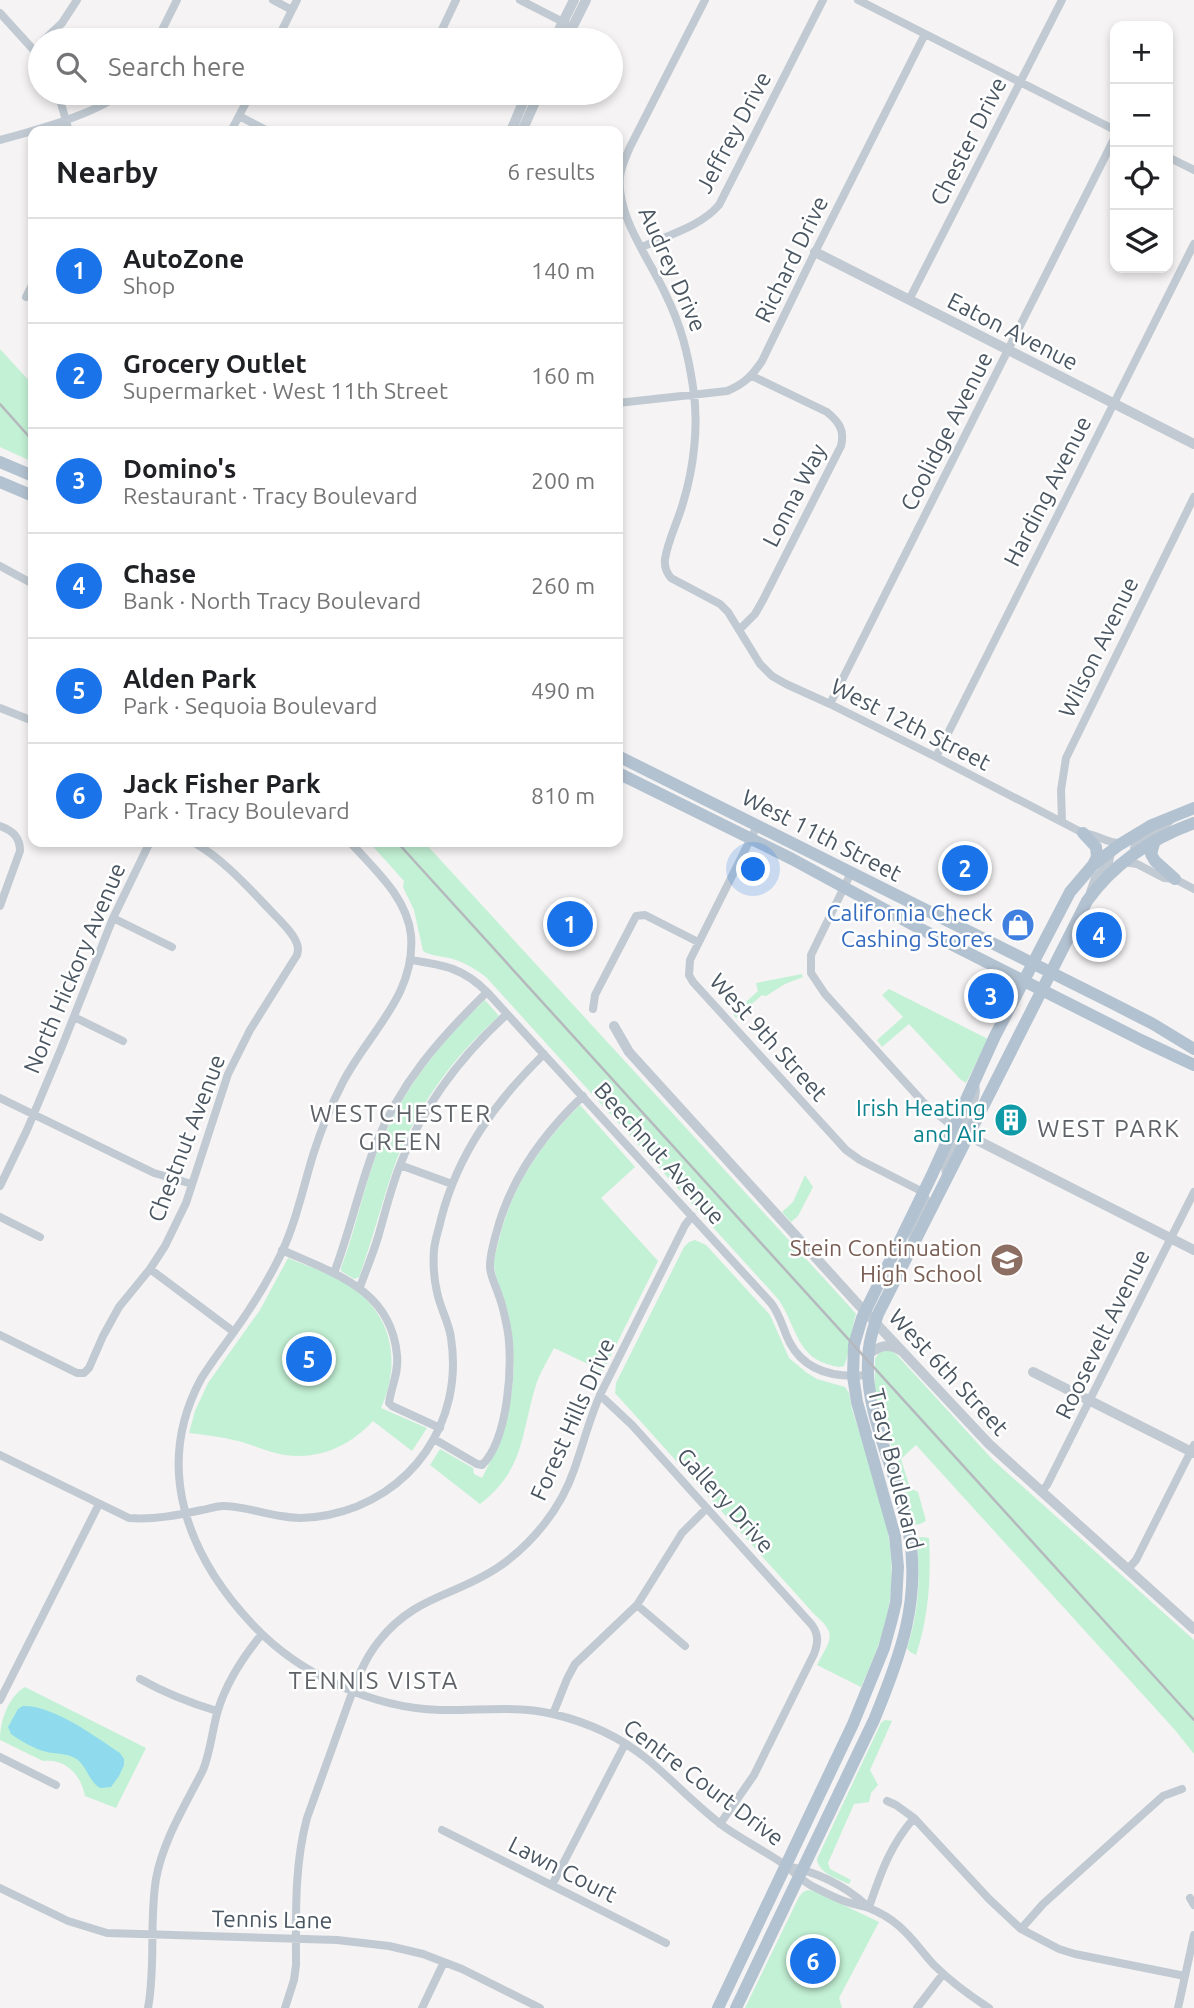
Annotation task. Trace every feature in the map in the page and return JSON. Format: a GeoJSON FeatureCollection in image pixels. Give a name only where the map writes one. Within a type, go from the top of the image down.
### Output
{"type":"FeatureCollection","features":[{"type":"Feature","properties":{"kind":"main road"},"geometry":{"type":"LineString","coordinates":[[0,462],[28,474]]}},
{"type":"Feature","properties":{"kind":"main road"},"geometry":{"type":"LineString","coordinates":[[0,482],[28,494]]}},
{"type":"Feature","properties":{"kind":"main road","name":"West 11th Street"},"geometry":{"type":"LineString","coordinates":[[623,759],[1153,1024],[1194,1049]]}},
{"type":"Feature","properties":{"kind":"main road","name":"West 11th Street"},"geometry":{"type":"LineString","coordinates":[[623,775],[750,838],[1023,981],[1194,1065]]}},
{"type":"Feature","properties":{"kind":"main road","name":"Tracy Boulevard"},"geometry":{"type":"LineString","coordinates":[[718,2008],[864,1700],[884,1648],[895,1602],[898,1567],[895,1536],[857,1402],[853,1376],[854,1345],[865,1310],[974,1080],[1064,900],[1109,846],[1194,808]]}},
{"type":"Feature","properties":{"kind":"main road","name":"Tracy Boulevard"},"geometry":{"type":"LineString","coordinates":[[736,2008],[878,1709],[902,1644],[911,1609],[913,1575],[910,1534],[875,1413],[868,1375],[868,1354],[876,1321],[967,1135],[1087,901],[1122,862],[1135,859],[1155,840],[1194,823]]}},
{"type":"Feature","properties":{"kind":"main road"},"geometry":{"type":"LineString","coordinates":[[1083,833],[1096,847],[1097,858],[1093,865]]}},
{"type":"Feature","properties":{"kind":"main road"},"geometry":{"type":"LineString","coordinates":[[1155,840],[1151,852],[1153,859],[1175,879]]}},
{"type":"Feature","properties":{"kind":"street"},"geometry":{"type":"LineString","coordinates":[[57,28],[77,0]]}},
{"type":"Feature","properties":{"kind":"street"},"geometry":{"type":"LineString","coordinates":[[164,28],[177,0]]}},
{"type":"Feature","properties":{"kind":"street"},"geometry":{"type":"LineString","coordinates":[[273,0],[292,10]]}},
{"type":"Feature","properties":{"kind":"street"},"geometry":{"type":"LineString","coordinates":[[283,28],[297,0]]}},
{"type":"Feature","properties":{"kind":"street"},"geometry":{"type":"LineString","coordinates":[[443,28],[456,0]]}},
{"type":"Feature","properties":{"kind":"street"},"geometry":{"type":"LineString","coordinates":[[520,0],[568,25]]}},
{"type":"Feature","properties":{"kind":"street"},"geometry":{"type":"LineString","coordinates":[[568,28],[574,0]]}},
{"type":"Feature","properties":{"kind":"street"},"geometry":{"type":"LineString","coordinates":[[565,28],[586,0]]}},
{"type":"Feature","properties":{"kind":"street","name":"Audrey Drive"},"geometry":{"type":"LineString","coordinates":[[623,164],[705,0]]}},
{"type":"Feature","properties":{"kind":"street","name":"Jeffrey Drive"},"geometry":{"type":"LineString","coordinates":[[642,247],[694,224],[719,205],[823,0]]}},
{"type":"Feature","properties":{"kind":"street"},"geometry":{"type":"LineString","coordinates":[[858,0],[1110,128]]}},
{"type":"Feature","properties":{"kind":"street","name":"Chester Drive"},"geometry":{"type":"LineString","coordinates":[[909,300],[1062,0]]}},
{"type":"Feature","properties":{"kind":"street"},"geometry":{"type":"LineString","coordinates":[[0,13],[28,35]]}},
{"type":"Feature","properties":{"kind":"street","name":"Richard Drive"},"geometry":{"type":"LineString","coordinates":[[752,376],[762,361],[925,34]]}},
{"type":"Feature","properties":{"kind":"street"},"geometry":{"type":"LineString","coordinates":[[62,105],[68,126]]}},
{"type":"Feature","properties":{"kind":"street"},"geometry":{"type":"LineString","coordinates":[[44,126],[102,105]]}},
{"type":"Feature","properties":{"kind":"street"},"geometry":{"type":"LineString","coordinates":[[234,126],[245,105]]}},
{"type":"Feature","properties":{"kind":"street"},"geometry":{"type":"LineString","coordinates":[[513,126],[522,105]]}},
{"type":"Feature","properties":{"kind":"street"},"geometry":{"type":"LineString","coordinates":[[525,126],[535,105]]}},
{"type":"Feature","properties":{"kind":"street"},"geometry":{"type":"LineString","coordinates":[[239,116],[258,126]]}},
{"type":"Feature","properties":{"kind":"street"},"geometry":{"type":"LineString","coordinates":[[0,140],[28,131]]}},
{"type":"Feature","properties":{"kind":"street","name":"Coolidge Avenue"},"geometry":{"type":"LineString","coordinates":[[830,704],[1110,147]]}},
{"type":"Feature","properties":{"kind":"street"},"geometry":{"type":"LineString","coordinates":[[1173,160],[1194,170]]}},
{"type":"Feature","properties":{"kind":"street","name":"Audrey Drive"},"geometry":{"type":"LineString","coordinates":[[623,204],[627,218],[666,295],[689,356],[694,395],[694,444],[690,475],[674,528]]}},
{"type":"Feature","properties":{"kind":"street","name":"Harding Avenue"},"geometry":{"type":"LineString","coordinates":[[936,757],[1194,244]]}},
{"type":"Feature","properties":{"kind":"street","name":"Eaton Avenue"},"geometry":{"type":"LineString","coordinates":[[815,252],[1194,444]]}},
{"type":"Feature","properties":{"kind":"street"},"geometry":{"type":"LineString","coordinates":[[26,298],[28,294]]}},
{"type":"Feature","properties":{"kind":"street"},"geometry":{"type":"LineString","coordinates":[[623,402],[727,391],[740,386],[752,376]]}},
{"type":"Feature","properties":{"kind":"street","name":"Lonna Way"},"geometry":{"type":"LineString","coordinates":[[739,630],[755,614],[763,600],[843,438],[836,420],[827,412],[752,376]]}},
{"type":"Feature","properties":{"kind":"street","name":"Wilson Avenue"},"geometry":{"type":"LineString","coordinates":[[1062,822],[1061,789],[1066,758],[1194,497]]}},
{"type":"Feature","properties":{"kind":"street","name":"West 12th Street"},"geometry":{"type":"LineString","coordinates":[[674,528],[665,558],[666,572],[671,578],[720,604],[728,612],[760,664],[772,676],[1083,833],[1095,834],[1109,846]]}},
{"type":"Feature","properties":{"kind":"street"},"geometry":{"type":"LineString","coordinates":[[0,566],[28,581]]}},
{"type":"Feature","properties":{"kind":"street"},"geometry":{"type":"LineString","coordinates":[[0,708],[28,719]]}},
{"type":"Feature","properties":{"kind":"street"},"geometry":{"type":"LineString","coordinates":[[1176,814],[1164,827],[1136,844],[1135,859],[1164,878],[1175,879],[1194,889]]}},
{"type":"Feature","properties":{"kind":"street"},"geometry":{"type":"LineString","coordinates":[[0,826],[15,835],[20,842],[20,851],[0,906]]}},
{"type":"Feature","properties":{"kind":"street","name":"West 9th Street"},"geometry":{"type":"LineString","coordinates":[[757,826],[698,942],[688,967],[689,975],[846,1150],[923,1192]]}},
{"type":"Feature","properties":{"kind":"street"},"geometry":{"type":"LineString","coordinates":[[1087,901],[1094,881],[1109,863],[1109,846]]}},
{"type":"Feature","properties":{"kind":"street","name":"North Hickory Avenue"},"geometry":{"type":"LineString","coordinates":[[0,1186],[33,1115],[113,918],[148,847]]}},
{"type":"Feature","properties":{"kind":"street","name":"Chestnut Avenue"},"geometry":{"type":"LineString","coordinates":[[0,1335],[66,1369],[83,1373],[89,1368],[120,1307],[165,1246],[192,1184],[228,1074],[250,1030],[297,955],[297,942],[281,921],[228,867],[201,847]]}},
{"type":"Feature","properties":{"kind":"street"},"geometry":{"type":"LineString","coordinates":[[354,847],[400,900],[409,922],[411,960]]}},
{"type":"Feature","properties":{"kind":"street"},"geometry":{"type":"LineString","coordinates":[[851,873],[811,955],[811,973],[825,994],[923,1102],[953,1127],[957,1137],[945,1166],[946,1177]]}},
{"type":"Feature","properties":{"kind":"street"},"geometry":{"type":"LineString","coordinates":[[593,1009],[595,995],[636,916],[645,915],[698,942]]}},
{"type":"Feature","properties":{"kind":"street"},"geometry":{"type":"LineString","coordinates":[[113,918],[172,947]]}},
{"type":"Feature","properties":{"kind":"street","name":"Beechnut Avenue"},"geometry":{"type":"LineString","coordinates":[[411,960],[444,965],[461,971],[487,992],[771,1303],[781,1318],[790,1343],[800,1356],[822,1371],[842,1376],[868,1375]]}},
{"type":"Feature","properties":{"kind":"street","name":"Centre Court Drive"},"geometry":{"type":"LineString","coordinates":[[411,960],[401,993],[356,1059],[332,1105],[316,1145],[293,1224],[264,1288],[203,1377],[187,1410],[178,1477],[185,1513],[206,1563],[227,1595],[262,1634],[296,1661],[354,1691],[414,1708],[515,1710],[553,1714],[586,1724],[625,1744],[650,1761],[720,1824],[847,1902],[869,1908],[899,1926],[955,1985],[989,2008]]}},
{"type":"Feature","properties":{"kind":"street"},"geometry":{"type":"LineString","coordinates":[[334,1273],[375,1146],[394,1107],[436,1045],[487,992]]}},
{"type":"Feature","properties":{"kind":"street"},"geometry":{"type":"LineString","coordinates":[[360,1287],[400,1164],[420,1120],[451,1073],[481,1038],[508,1014]]}},
{"type":"Feature","properties":{"kind":"street"},"geometry":{"type":"LineString","coordinates":[[74,1017],[123,1041]]}},
{"type":"Feature","properties":{"kind":"street","name":"West 6th Street"},"geometry":{"type":"LineString","coordinates":[[614,1026],[629,1052],[989,1444],[1194,1629]]}},
{"type":"Feature","properties":{"kind":"street"},"geometry":{"type":"LineString","coordinates":[[0,1455],[129,1518],[147,1519],[219,1506],[237,1506],[301,1518],[326,1516],[353,1509],[395,1486],[422,1458],[434,1439],[447,1410],[452,1389],[451,1337],[437,1292],[433,1265],[434,1247],[452,1184],[468,1150],[492,1111],[544,1054]]}},
{"type":"Feature","properties":{"kind":"street"},"geometry":{"type":"LineString","coordinates":[[974,1080],[975,1097],[964,1126],[967,1135],[1194,1250]]}},
{"type":"Feature","properties":{"kind":"street"},"geometry":{"type":"LineString","coordinates":[[434,1439],[482,1465],[492,1449],[508,1395],[510,1362],[507,1328],[492,1275],[491,1253],[505,1206],[521,1171],[545,1136],[583,1097]]}},
{"type":"Feature","properties":{"kind":"street"},"geometry":{"type":"LineString","coordinates":[[0,1098],[154,1173],[192,1184]]}},
{"type":"Feature","properties":{"kind":"street"},"geometry":{"type":"LineString","coordinates":[[400,1164],[452,1184]]}},
{"type":"Feature","properties":{"kind":"street"},"geometry":{"type":"LineString","coordinates":[[911,1247],[913,1229],[926,1199],[923,1192]]}},
{"type":"Feature","properties":{"kind":"street","name":"Roosevelt Avenue"},"geometry":{"type":"LineString","coordinates":[[1041,1492],[1090,1401],[1194,1192]]}},
{"type":"Feature","properties":{"kind":"street","name":"Forest Hills Drive"},"geometry":{"type":"LineString","coordinates":[[285,2008],[293,1980],[302,1837],[370,1653],[402,1617],[426,1601],[464,1586],[500,1567],[541,1528],[557,1506],[571,1479],[590,1416],[685,1225],[692,1216]]}},
{"type":"Feature","properties":{"kind":"street"},"geometry":{"type":"LineString","coordinates":[[0,1217],[40,1237]]}},
{"type":"Feature","properties":{"kind":"street"},"geometry":{"type":"LineString","coordinates":[[282,1251],[360,1287],[384,1315],[395,1341],[397,1371],[389,1404],[440,1428]]}},
{"type":"Feature","properties":{"kind":"street"},"geometry":{"type":"LineString","coordinates":[[150,1269],[234,1332]]}},
{"type":"Feature","properties":{"kind":"street"},"geometry":{"type":"LineString","coordinates":[[868,1354],[879,1346],[887,1345],[905,1352]]}},
{"type":"Feature","properties":{"kind":"street"},"geometry":{"type":"LineString","coordinates":[[1033,1372],[1193,1449],[1136,1560],[1128,1569]]}},
{"type":"Feature","properties":{"kind":"street","name":"Gallery Drive"},"geometry":{"type":"LineString","coordinates":[[600,1395],[632,1425],[812,1625],[818,1635],[814,1654],[754,1774],[720,1824]]}},
{"type":"Feature","properties":{"kind":"street"},"geometry":{"type":"LineString","coordinates":[[0,1700],[99,1504]]}},
{"type":"Feature","properties":{"kind":"street"},"geometry":{"type":"LineString","coordinates":[[553,1714],[575,1664],[637,1605],[682,1533],[707,1508]]}},
{"type":"Feature","properties":{"kind":"street"},"geometry":{"type":"LineString","coordinates":[[637,1605],[685,1646]]}},
{"type":"Feature","properties":{"kind":"street"},"geometry":{"type":"LineString","coordinates":[[148,2008],[153,1984],[152,1935],[160,1861],[170,1835],[204,1770],[217,1711],[228,1685],[240,1663],[262,1634]]}},
{"type":"Feature","properties":{"kind":"street"},"geometry":{"type":"LineString","coordinates":[[141,1679],[157,1689],[217,1711]]}},
{"type":"Feature","properties":{"kind":"street"},"geometry":{"type":"LineString","coordinates":[[552,1885],[625,1744]]}},
{"type":"Feature","properties":{"kind":"street"},"geometry":{"type":"LineString","coordinates":[[0,1757],[56,1786]]}},
{"type":"Feature","properties":{"kind":"street"},"geometry":{"type":"LineString","coordinates":[[1021,1929],[1044,1903],[1163,1796],[1182,1789]]}},
{"type":"Feature","properties":{"kind":"street"},"geometry":{"type":"LineString","coordinates":[[887,1801],[914,1818],[989,1899],[1021,1929],[1059,1949],[1075,1954],[1185,1976]]}},
{"type":"Feature","properties":{"kind":"street"},"geometry":{"type":"LineString","coordinates":[[869,1908],[889,1852],[914,1818]]}},
{"type":"Feature","properties":{"kind":"street","name":"Lawn Court"},"geometry":{"type":"LineString","coordinates":[[442,1830],[666,1944]]}},
{"type":"Feature","properties":{"kind":"street","name":"Tennis Lane"},"geometry":{"type":"LineString","coordinates":[[0,1888],[50,1913],[107,1933],[296,1939],[389,1946],[443,1962],[540,2008]]}},
{"type":"Feature","properties":{"kind":"street"},"geometry":{"type":"LineString","coordinates":[[1178,2008],[1194,1935]]}},
{"type":"Feature","properties":{"kind":"street"},"geometry":{"type":"LineString","coordinates":[[422,2008],[443,1962]]}},
{"type":"Feature","properties":{"kind":"street"},"geometry":{"type":"LineString","coordinates":[[917,2008],[943,1974]]}},
{"type":"Feature","properties":{"kind":"green space"},"geometry":{"type":"Polygon","coordinates":[[[0,349],[28,380],[28,460],[0,447],[0,349]]]}},
{"type":"Feature","properties":{"kind":"green space"},"geometry":{"type":"Polygon","coordinates":[[[373,847],[429,847],[851,1308],[856,1314],[844,1366],[837,1367],[817,1360],[802,1346],[778,1299],[486,977],[460,962],[423,951],[414,910],[403,887],[404,881],[373,847]]]}},
{"type":"Feature","properties":{"kind":"green space"},"geometry":{"type":"Polygon","coordinates":[[[802,974],[803,977],[766,996],[762,995],[736,1018],[733,1014],[758,991],[756,983],[802,974]]]}},
{"type":"Feature","properties":{"kind":"green space"},"geometry":{"type":"Polygon","coordinates":[[[889,989],[988,1039],[966,1083],[909,1024],[882,1047],[877,1040],[903,1017],[882,995],[889,989]]]}},
{"type":"Feature","properties":{"kind":"green space"},"geometry":{"type":"Polygon","coordinates":[[[485,1000],[499,1016],[450,1067],[423,1106],[393,1170],[359,1277],[354,1279],[341,1271],[341,1268],[382,1141],[418,1076],[450,1036],[485,1000]]]}},
{"type":"Feature","properties":{"kind":"green space"},"geometry":{"type":"Polygon","coordinates":[[[580,1105],[635,1167],[601,1198],[658,1261],[603,1371],[554,1348],[537,1383],[513,1465],[494,1491],[480,1504],[430,1465],[440,1449],[473,1468],[474,1474],[482,1478],[492,1458],[511,1398],[514,1357],[508,1313],[494,1268],[497,1249],[506,1217],[521,1182],[541,1149],[580,1105]]]}},
{"type":"Feature","properties":{"kind":"green space"},"geometry":{"type":"Polygon","coordinates":[[[805,1175],[813,1187],[798,1216],[791,1222],[782,1212],[793,1202],[805,1175]]]}},
{"type":"Feature","properties":{"kind":"green space"},"geometry":{"type":"Polygon","coordinates":[[[695,1240],[706,1245],[770,1315],[789,1358],[817,1379],[845,1387],[849,1393],[883,1508],[891,1559],[886,1620],[861,1687],[817,1665],[830,1638],[827,1628],[615,1393],[616,1383],[684,1247],[695,1240]]]}},
{"type":"Feature","properties":{"kind":"green space"},"geometry":{"type":"Polygon","coordinates":[[[288,1258],[347,1284],[374,1309],[383,1323],[389,1339],[391,1372],[381,1408],[427,1428],[412,1451],[373,1421],[344,1444],[322,1453],[298,1456],[279,1454],[214,1436],[189,1433],[195,1411],[208,1383],[260,1310],[288,1258]]]}},
{"type":"Feature","properties":{"kind":"green space"},"geometry":{"type":"Polygon","coordinates":[[[885,1351],[896,1354],[993,1460],[1194,1640],[1194,1754],[916,1445],[901,1459],[910,1488],[918,1492],[926,1521],[914,1525],[875,1390],[875,1359],[879,1353],[885,1351]]]}},
{"type":"Feature","properties":{"kind":"green space"},"geometry":{"type":"Polygon","coordinates":[[[916,1538],[929,1538],[929,1582],[924,1626],[916,1655],[907,1648],[918,1593],[916,1538]]]}},
{"type":"Feature","properties":{"kind":"green space"},"geometry":{"type":"Polygon","coordinates":[[[25,1687],[146,1748],[116,1808],[85,1796],[80,1781],[65,1765],[43,1761],[0,1740],[6,1710],[14,1697],[25,1687]]]}},
{"type":"Feature","properties":{"kind":"green space"},"geometry":{"type":"Polygon","coordinates":[[[885,1720],[892,1721],[870,1770],[878,1785],[871,1793],[869,1802],[854,1804],[828,1863],[830,1869],[851,1880],[849,1884],[825,1872],[817,1859],[881,1723],[885,1720]]]}},
{"type":"Feature","properties":{"kind":"green space"},"geometry":{"type":"Polygon","coordinates":[[[808,1890],[879,1922],[839,1998],[842,2008],[745,2008],[799,1897],[808,1890]]]}},
{"type":"Feature","properties":{"kind":"water"},"geometry":{"type":"Polygon","coordinates":[[[23,1706],[61,1716],[120,1753],[124,1765],[111,1787],[100,1788],[96,1785],[75,1758],[37,1749],[11,1734],[8,1727],[18,1709],[23,1706]]]}},
{"type":"Feature","properties":{"kind":"railway"},"geometry":{"type":"LineString","coordinates":[[0,404],[28,435]]}},
{"type":"Feature","properties":{"kind":"railway"},"geometry":{"type":"LineString","coordinates":[[402,847],[1194,1720]]}},
{"type":"Feature","properties":{"kind":"place","name":"Grocery Outlet"},"geometry":{"type":"Point","coordinates":[965,868]}},
{"type":"Feature","properties":{"kind":"place","name":"AutoZone"},"geometry":{"type":"Point","coordinates":[570,924]}},
{"type":"Feature","properties":{"kind":"place","name":"California Check Cashing Stores"},"geometry":{"type":"Point","coordinates":[1018,925]}},
{"type":"Feature","properties":{"kind":"place","name":"Chase"},"geometry":{"type":"Point","coordinates":[1099,935]}},
{"type":"Feature","properties":{"kind":"place","name":"Domino's"},"geometry":{"type":"Point","coordinates":[991,996]}},
{"type":"Feature","properties":{"kind":"place","name":"Irish Heating and Air"},"geometry":{"type":"Point","coordinates":[1011,1120]}},
{"type":"Feature","properties":{"kind":"place","name":"Stein Continuation High School"},"geometry":{"type":"Point","coordinates":[1007,1260]}},
{"type":"Feature","properties":{"kind":"place","name":"Alden Park"},"geometry":{"type":"Point","coordinates":[309,1359]}},
{"type":"Feature","properties":{"kind":"place","name":"Jack Fisher Park"},"geometry":{"type":"Point","coordinates":[813,1961]}},
{"type":"Feature","properties":{"kind":"district","name":"WESTCHESTER GREEN"},"geometry":{"type":"Point","coordinates":[401,1127]}},
{"type":"Feature","properties":{"kind":"district","name":"WEST PARK"},"geometry":{"type":"Point","coordinates":[1109,1128]}},
{"type":"Feature","properties":{"kind":"district","name":"TENNIS VISTA"},"geometry":{"type":"Point","coordinates":[374,1680]}}]}
